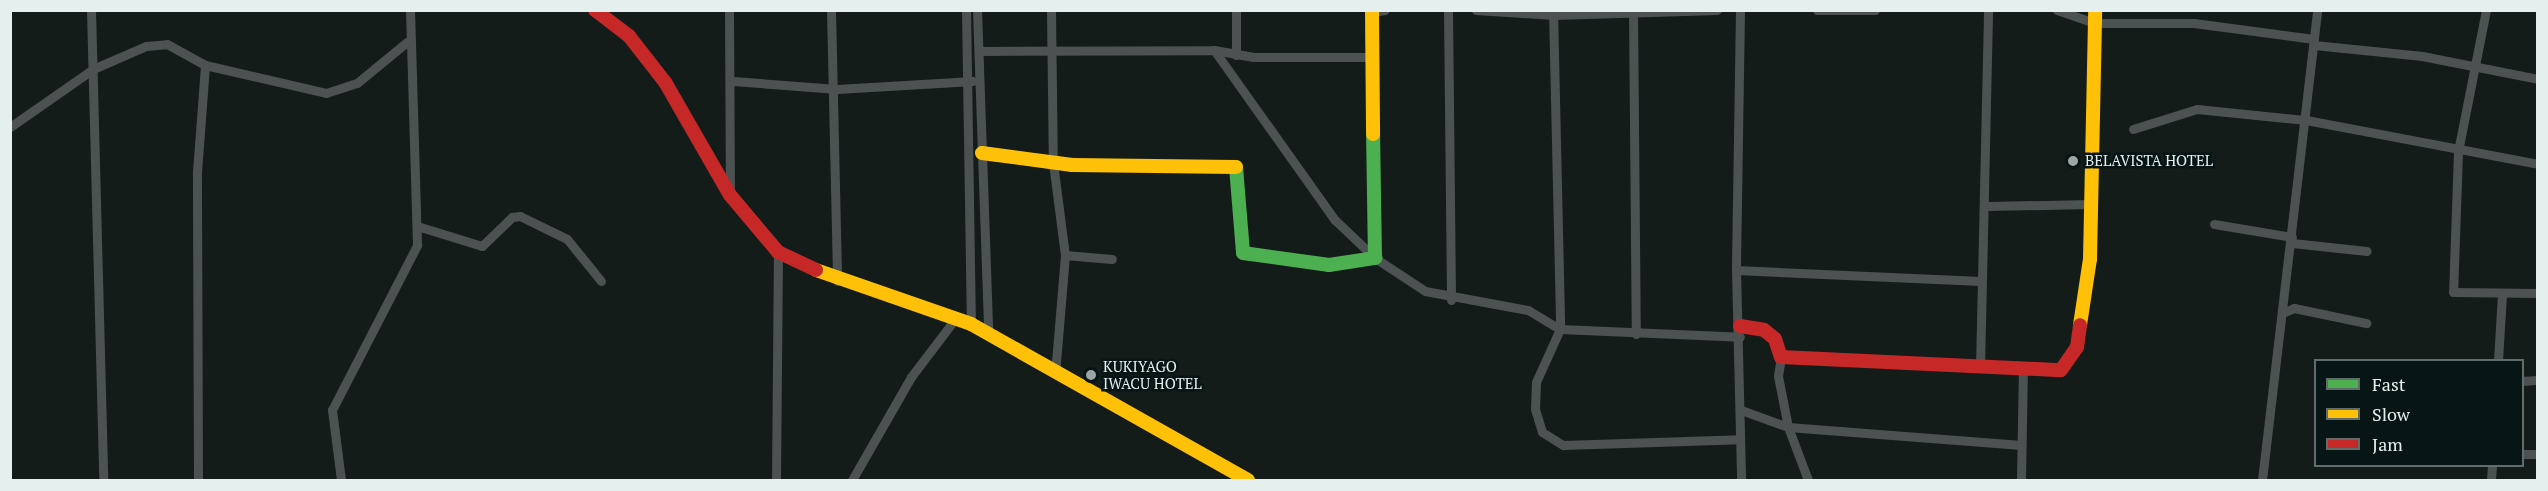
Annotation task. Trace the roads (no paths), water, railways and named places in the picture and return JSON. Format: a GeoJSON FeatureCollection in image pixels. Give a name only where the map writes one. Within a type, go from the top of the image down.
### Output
{"type":"FeatureCollection","features":[{"type":"Feature","properties":{"kind":"street"},"geometry":{"type":"LineString","coordinates":[[91,10],[104,480]]}},
{"type":"Feature","properties":{"kind":"street"},"geometry":{"type":"LineString","coordinates":[[341,480],[332,410],[409,265],[417,226],[407,42],[410,10]]}},
{"type":"Feature","properties":{"kind":"street"},"geometry":{"type":"LineString","coordinates":[[595,10],[628,36],[665,82],[730,195],[778,252],[837,281],[971,324],[1055,374],[1248,480]]}},
{"type":"Feature","properties":{"kind":"street"},"geometry":{"type":"LineString","coordinates":[[729,10],[733,81],[730,195]]}},
{"type":"Feature","properties":{"kind":"street"},"geometry":{"type":"LineString","coordinates":[[831,10],[837,89],[837,281]]}},
{"type":"Feature","properties":{"kind":"street"},"geometry":{"type":"LineString","coordinates":[[966,10],[971,324]]}},
{"type":"Feature","properties":{"kind":"street"},"geometry":{"type":"LineString","coordinates":[[977,10],[988,333]]}},
{"type":"Feature","properties":{"kind":"street"},"geometry":{"type":"LineString","coordinates":[[1051,10],[1049,48],[1053,163],[1065,255],[1055,374]]}},
{"type":"Feature","properties":{"kind":"street"},"geometry":{"type":"LineString","coordinates":[[1236,10],[1236,55]]}},
{"type":"Feature","properties":{"kind":"street"},"geometry":{"type":"LineString","coordinates":[[1449,10],[1451,300]]}},
{"type":"Feature","properties":{"kind":"street"},"geometry":{"type":"LineString","coordinates":[[1476,10],[1554,13],[1717,10]]}},
{"type":"Feature","properties":{"kind":"street"},"geometry":{"type":"LineString","coordinates":[[1740,10],[1736,270],[1740,332],[1741,480]]}},
{"type":"Feature","properties":{"kind":"street"},"geometry":{"type":"LineString","coordinates":[[1817,10],[1875,10]]}},
{"type":"Feature","properties":{"kind":"street"},"geometry":{"type":"LineString","coordinates":[[1980,367],[1981,281],[1987,206],[1988,10]]}},
{"type":"Feature","properties":{"kind":"street"},"geometry":{"type":"LineString","coordinates":[[2057,10],[2094,16],[2194,23],[2538,79]]}},
{"type":"Feature","properties":{"kind":"street"},"geometry":{"type":"LineString","coordinates":[[2262,480],[2285,312],[2318,10]]}},
{"type":"Feature","properties":{"kind":"street"},"geometry":{"type":"LineString","coordinates":[[2486,10],[2460,146],[2453,292],[2538,293]]}},
{"type":"Feature","properties":{"kind":"street"},"geometry":{"type":"LineString","coordinates":[[1375,258],[1371,57],[1376,11]]}},
{"type":"Feature","properties":{"kind":"street"},"geometry":{"type":"LineString","coordinates":[[1633,12],[1636,334]]}},
{"type":"Feature","properties":{"kind":"street"},"geometry":{"type":"LineString","coordinates":[[1554,13],[1560,329],[1536,382],[1535,410],[1552,443],[1649,446],[1740,439]]}},
{"type":"Feature","properties":{"kind":"street"},"geometry":{"type":"LineString","coordinates":[[1781,357],[2061,370],[2077,347],[2092,204],[2094,16]]}},
{"type":"Feature","properties":{"kind":"street"},"geometry":{"type":"LineString","coordinates":[[10,127],[93,69],[158,44],[178,48],[205,65],[326,93],[357,83],[407,42]]}},
{"type":"Feature","properties":{"kind":"street"},"geometry":{"type":"LineString","coordinates":[[979,51],[1049,48],[1214,50],[1236,55],[1371,57]]}},
{"type":"Feature","properties":{"kind":"street"},"geometry":{"type":"LineString","coordinates":[[1214,50],[1335,220],[1375,258],[1425,291],[1451,300],[1528,310],[1560,329],[1636,334],[1764,330],[1776,339],[1781,357],[1778,376],[1788,427],[1808,480]]}},
{"type":"Feature","properties":{"kind":"street"},"geometry":{"type":"LineString","coordinates":[[198,480],[197,172],[205,65]]}},
{"type":"Feature","properties":{"kind":"street"},"geometry":{"type":"LineString","coordinates":[[733,81],[837,89],[979,80]]}},
{"type":"Feature","properties":{"kind":"street"},"geometry":{"type":"LineString","coordinates":[[2133,129],[2197,109],[2306,120],[2460,146],[2538,164]]}},
{"type":"Feature","properties":{"kind":"street"},"geometry":{"type":"LineString","coordinates":[[982,153],[1053,163],[1236,164],[1243,253],[1329,265],[1375,258]]}},
{"type":"Feature","properties":{"kind":"street"},"geometry":{"type":"LineString","coordinates":[[1987,206],[2092,204]]}},
{"type":"Feature","properties":{"kind":"street"},"geometry":{"type":"LineString","coordinates":[[417,226],[482,246],[512,217],[520,216],[567,239],[601,281]]}},
{"type":"Feature","properties":{"kind":"street"},"geometry":{"type":"LineString","coordinates":[[2214,224],[2292,240],[2367,251]]}},
{"type":"Feature","properties":{"kind":"street"},"geometry":{"type":"LineString","coordinates":[[776,480],[778,252]]}},
{"type":"Feature","properties":{"kind":"street"},"geometry":{"type":"LineString","coordinates":[[1065,255],[1112,259]]}},
{"type":"Feature","properties":{"kind":"street"},"geometry":{"type":"LineString","coordinates":[[1736,270],[1981,281]]}},
{"type":"Feature","properties":{"kind":"street"},"geometry":{"type":"LineString","coordinates":[[2498,359],[2502,294]]}},
{"type":"Feature","properties":{"kind":"street"},"geometry":{"type":"LineString","coordinates":[[2285,312],[2294,308],[2366,323]]}},
{"type":"Feature","properties":{"kind":"street"},"geometry":{"type":"LineString","coordinates":[[852,480],[911,377],[955,319]]}},
{"type":"Feature","properties":{"kind":"street"},"geometry":{"type":"LineString","coordinates":[[2021,480],[2023,369]]}},
{"type":"Feature","properties":{"kind":"street"},"geometry":{"type":"LineString","coordinates":[[1741,410],[1788,427],[2021,445]]}},
{"type":"Feature","properties":{"kind":"place","name":"BELAVISTA HOTEL"},"geometry":{"type":"Point","coordinates":[2073,161]}},
{"type":"Feature","properties":{"kind":"place","name":"KUKIYAGO IWACU HOTEL"},"geometry":{"type":"Point","coordinates":[1091,375]}}]}
